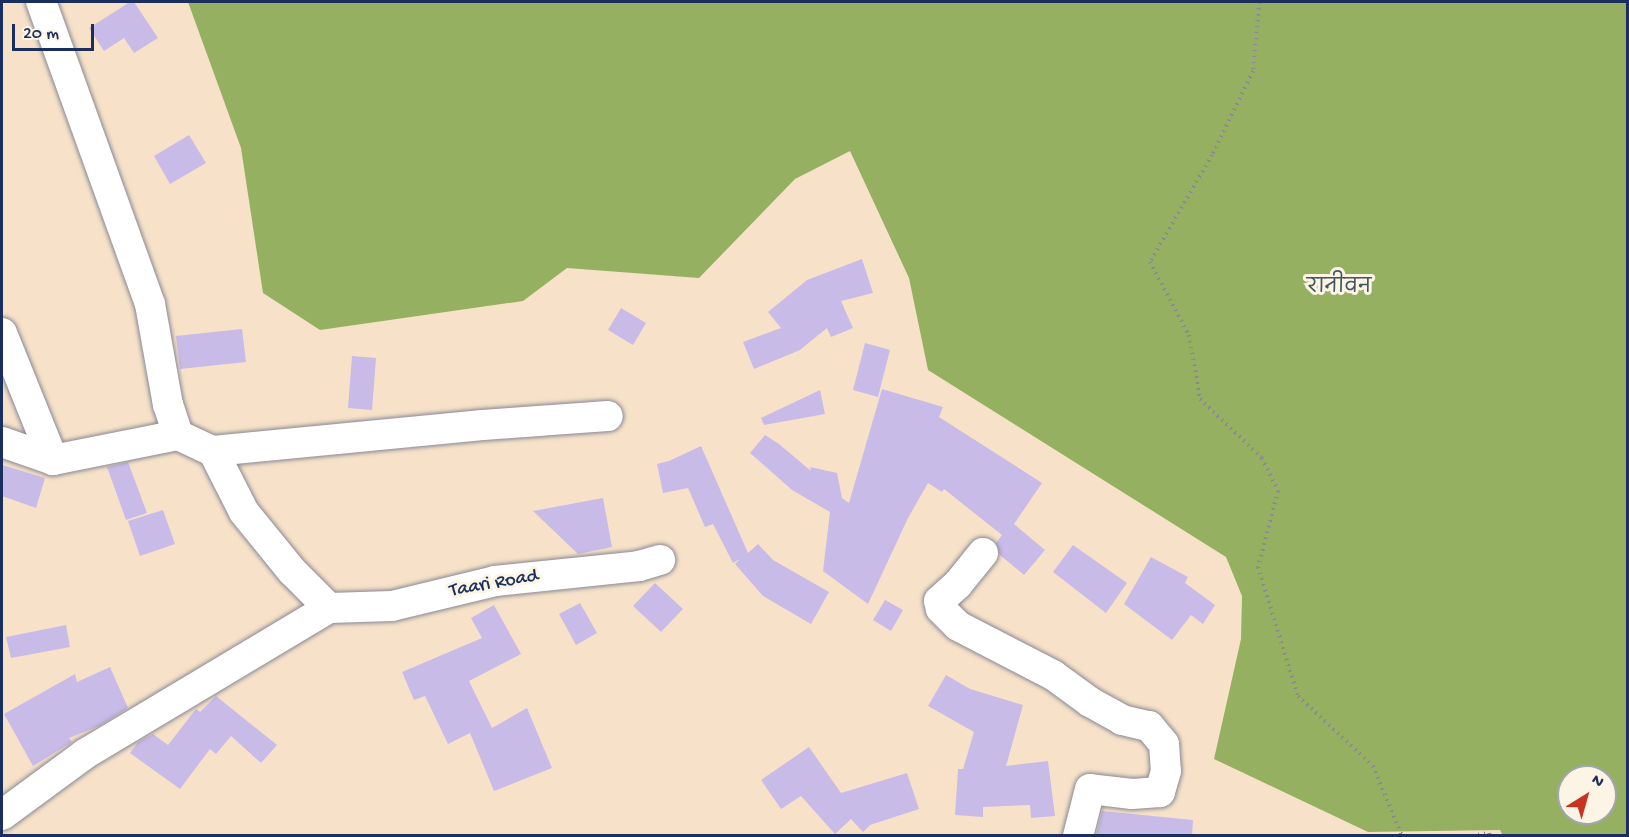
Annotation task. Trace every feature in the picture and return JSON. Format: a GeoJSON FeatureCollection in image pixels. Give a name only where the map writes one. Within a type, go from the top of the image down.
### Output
{"type":"FeatureCollection","features":[{"type":"Feature","properties":{"kind":"street"},"geometry":{"type":"LineString","coordinates":[[41,2],[150,304],[168,405],[178,435]]}},
{"type":"Feature","properties":{"kind":"street"},"geometry":{"type":"LineString","coordinates":[[2,333],[53,460]]}},
{"type":"Feature","properties":{"kind":"street"},"geometry":{"type":"LineString","coordinates":[[2,442],[53,460],[178,435],[213,452],[483,425],[608,416]]}},
{"type":"Feature","properties":{"kind":"street"},"geometry":{"type":"LineString","coordinates":[[2,815],[86,754],[329,608],[292,571],[244,512],[213,452]]}},
{"type":"Feature","properties":{"kind":"street"},"geometry":{"type":"LineString","coordinates":[[983,554],[958,584],[939,601],[946,615],[958,626],[1053,675],[1090,702],[1122,720],[1149,726],[1164,744],[1166,771],[1160,792],[1132,794],[1090,789],[1078,836]]}},
{"type":"Feature","properties":{"kind":"street","name":"Taari Road"},"geometry":{"type":"LineString","coordinates":[[329,608],[392,606],[495,581],[639,566],[660,560]]}},
{"type":"Feature","properties":{"kind":"path"},"geometry":{"type":"LineString","coordinates":[[1259,2],[1253,71],[1212,155],[1150,262],[1189,335],[1200,399],[1262,458],[1278,491],[1258,567],[1298,696],[1373,766],[1402,836]]}},
{"type":"Feature","properties":{"kind":"path"},"geometry":{"type":"LineString","coordinates":[[1472,836],[1489,833],[1490,836]]}},
{"type":"Feature","properties":{"kind":"green space","name":"रानीवन"},"geometry":{"type":"Polygon","coordinates":[[[188,2],[1627,2],[1627,835],[1503,836],[1500,830],[1368,832],[1214,759],[1241,639],[1242,596],[1226,557],[928,370],[909,278],[850,151],[795,179],[699,278],[567,268],[523,301],[320,330],[263,293],[241,148],[188,2]]]}},
{"type":"Feature","properties":{"kind":"building"},"geometry":{"type":"Polygon","coordinates":[[[130,2],[134,2],[158,38],[134,53],[124,38],[104,51],[89,28],[130,2]]]}},
{"type":"Feature","properties":{"kind":"building"},"geometry":{"type":"Polygon","coordinates":[[[189,135],[206,163],[170,184],[154,156],[189,135]]]}},
{"type":"Feature","properties":{"kind":"building"},"geometry":{"type":"Polygon","coordinates":[[[862,259],[873,293],[841,301],[853,328],[831,337],[827,328],[800,350],[754,369],[743,342],[781,328],[768,312],[807,280],[862,259]]]}},
{"type":"Feature","properties":{"kind":"building"},"geometry":{"type":"Polygon","coordinates":[[[621,308],[646,323],[633,345],[608,330],[621,308]]]}},
{"type":"Feature","properties":{"kind":"building"},"geometry":{"type":"Polygon","coordinates":[[[242,329],[246,362],[180,369],[176,336],[242,329]]]}},
{"type":"Feature","properties":{"kind":"building"},"geometry":{"type":"Polygon","coordinates":[[[865,343],[890,350],[878,397],[853,390],[865,343]]]}},
{"type":"Feature","properties":{"kind":"building"},"geometry":{"type":"Polygon","coordinates":[[[352,356],[376,358],[372,410],[348,408],[352,356]]]}},
{"type":"Feature","properties":{"kind":"building"},"geometry":{"type":"Polygon","coordinates":[[[882,389],[943,407],[939,417],[1042,483],[1014,524],[1045,550],[1024,575],[1000,555],[996,543],[1002,535],[944,489],[942,492],[928,483],[908,518],[868,604],[823,571],[830,512],[792,490],[750,453],[765,435],[811,471],[810,467],[837,473],[842,498],[849,503],[882,389]]]}},
{"type":"Feature","properties":{"kind":"building"},"geometry":{"type":"Polygon","coordinates":[[[820,390],[825,414],[764,425],[761,418],[820,390]]]}},
{"type":"Feature","properties":{"kind":"building"},"geometry":{"type":"Polygon","coordinates":[[[701,446],[748,553],[758,544],[773,560],[829,592],[811,624],[763,596],[735,564],[740,559],[733,563],[713,524],[705,527],[688,488],[663,493],[657,464],[701,446]]]}},
{"type":"Feature","properties":{"kind":"building"},"geometry":{"type":"Polygon","coordinates":[[[128,462],[147,513],[126,520],[107,467],[128,462]]]}},
{"type":"Feature","properties":{"kind":"building"},"geometry":{"type":"Polygon","coordinates":[[[2,465],[45,478],[36,508],[2,496],[2,465]]]}},
{"type":"Feature","properties":{"kind":"building"},"geometry":{"type":"Polygon","coordinates":[[[603,498],[612,547],[578,554],[533,511],[603,498]]]}},
{"type":"Feature","properties":{"kind":"building"},"geometry":{"type":"Polygon","coordinates":[[[163,510],[175,544],[140,556],[128,521],[163,510]]]}},
{"type":"Feature","properties":{"kind":"building"},"geometry":{"type":"Polygon","coordinates":[[[1073,545],[1127,583],[1106,613],[1053,572],[1073,545]]]}},
{"type":"Feature","properties":{"kind":"building"},"geometry":{"type":"Polygon","coordinates":[[[1151,557],[1188,577],[1185,583],[1215,605],[1203,624],[1191,615],[1172,640],[1124,604],[1151,557]]]}},
{"type":"Feature","properties":{"kind":"building"},"geometry":{"type":"Polygon","coordinates":[[[655,583],[683,609],[661,632],[633,606],[655,583]]]}},
{"type":"Feature","properties":{"kind":"building"},"geometry":{"type":"Polygon","coordinates":[[[885,600],[903,610],[891,631],[873,620],[885,600]]]}},
{"type":"Feature","properties":{"kind":"building"},"geometry":{"type":"Polygon","coordinates":[[[580,603],[597,633],[576,645],[559,614],[580,603]]]}},
{"type":"Feature","properties":{"kind":"building"},"geometry":{"type":"Polygon","coordinates":[[[494,605],[521,654],[469,681],[492,728],[527,708],[552,768],[494,791],[470,733],[448,744],[425,696],[414,700],[402,672],[482,638],[471,618],[494,605]]]}},
{"type":"Feature","properties":{"kind":"building"},"geometry":{"type":"Polygon","coordinates":[[[66,625],[70,647],[11,658],[6,637],[66,625]]]}},
{"type":"Feature","properties":{"kind":"building"},"geometry":{"type":"Polygon","coordinates":[[[110,667],[128,708],[99,726],[69,738],[72,742],[33,766],[4,714],[75,674],[77,682],[110,667]]]}},
{"type":"Feature","properties":{"kind":"building"},"geometry":{"type":"Polygon","coordinates":[[[946,675],[970,689],[1023,705],[1006,766],[1048,761],[1055,816],[1031,818],[1030,805],[983,807],[983,817],[955,815],[958,769],[963,769],[974,732],[928,706],[946,675]]]}},
{"type":"Feature","properties":{"kind":"building"},"geometry":{"type":"Polygon","coordinates":[[[216,696],[277,745],[261,763],[231,736],[216,754],[210,749],[180,789],[130,753],[138,742],[153,734],[168,745],[196,709],[200,712],[216,696]]]}},
{"type":"Feature","properties":{"kind":"building"},"geometry":{"type":"Polygon","coordinates":[[[809,747],[841,793],[907,773],[919,809],[870,825],[863,832],[851,819],[835,834],[801,796],[781,809],[761,780],[809,747]]]}},
{"type":"Feature","properties":{"kind":"building"},"geometry":{"type":"Polygon","coordinates":[[[1102,811],[1193,820],[1192,836],[1096,836],[1102,811]]]}}]}
